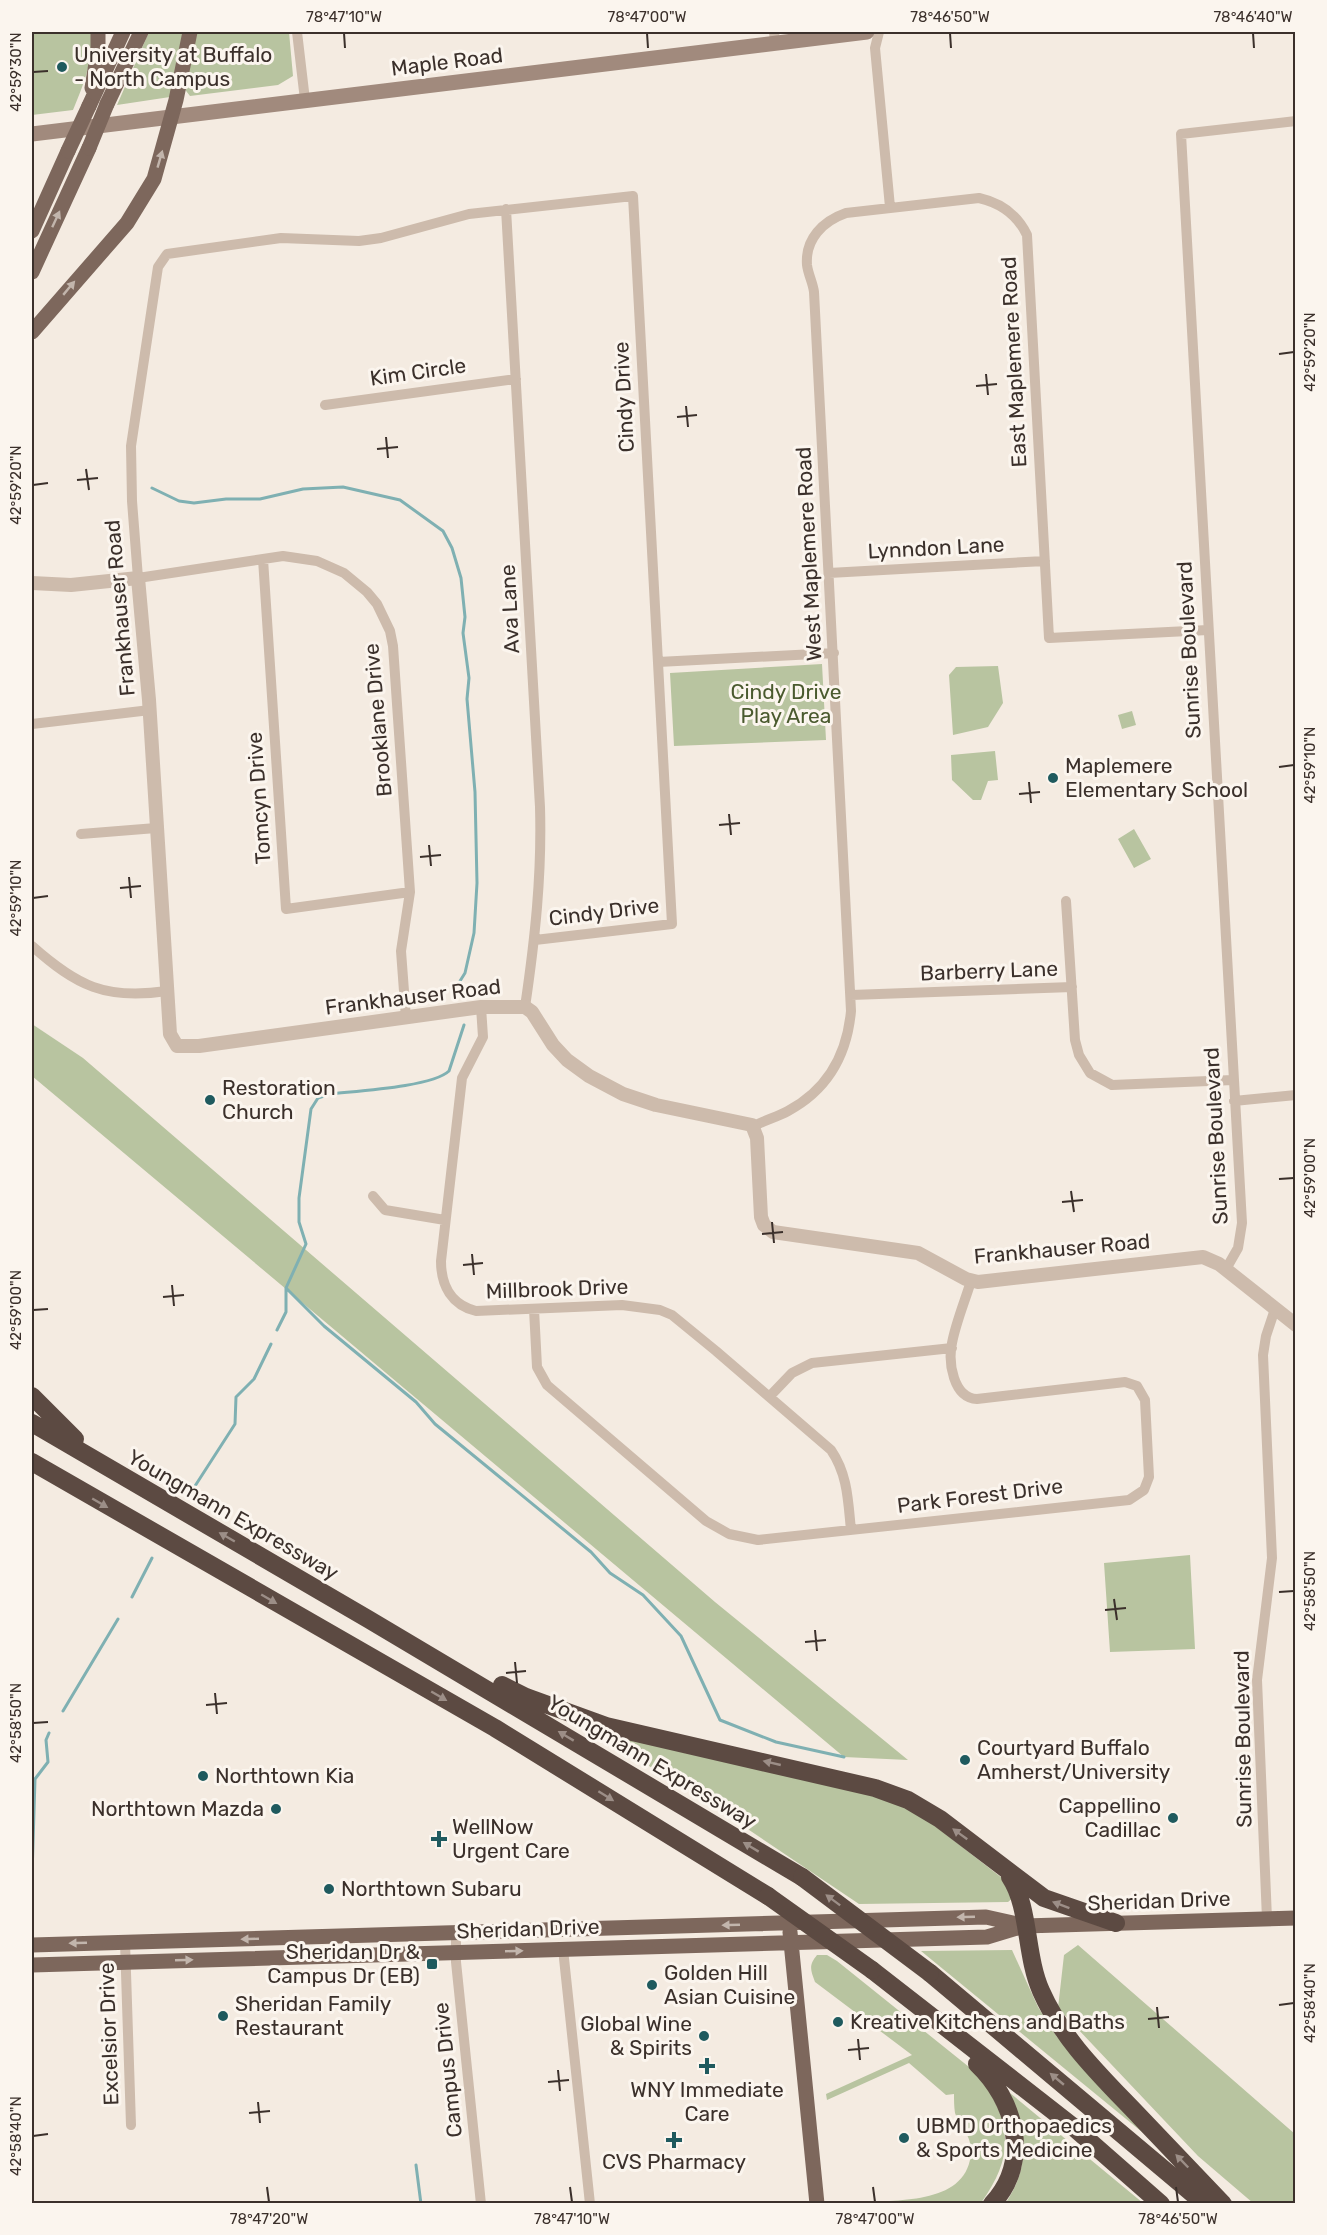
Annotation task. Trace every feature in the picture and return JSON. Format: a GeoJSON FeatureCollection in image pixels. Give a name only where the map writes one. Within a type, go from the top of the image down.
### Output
{"type":"FeatureCollection","features":[{"type":"Feature","properties":{"kind":"highway"},"geometry":{"type":"LineString","coordinates":[[32,1396],[63,1430],[116,1473]]}},
{"type":"Feature","properties":{"kind":"highway","name":"Youngmann Expressway"},"geometry":{"type":"LineString","coordinates":[[32,1423],[368,1619],[802,1877],[930,1973],[1205,2204]]}},
{"type":"Feature","properties":{"kind":"highway"},"geometry":{"type":"LineString","coordinates":[[32,1462],[78,1491],[495,1728],[768,1896],[900,1990],[1071,2126],[1161,2204]]}},
{"type":"Feature","properties":{"kind":"highway"},"geometry":{"type":"LineString","coordinates":[[32,1474],[78,1491]]}},
{"type":"Feature","properties":{"kind":"highway"},"geometry":{"type":"LineString","coordinates":[[368,1619],[526,1697],[575,1716],[660,1740],[875,1788],[908,1800],[940,1819],[1006,1870],[1054,1903],[1116,1923]]}},
{"type":"Feature","properties":{"kind":"highway"},"geometry":{"type":"LineString","coordinates":[[1006,1870],[1019,1891],[1024,1926],[1041,1990],[1073,2044],[1222,2204]]}},
{"type":"Feature","properties":{"kind":"highway"},"geometry":{"type":"LineString","coordinates":[[900,1990],[993,2080],[1005,2100],[1014,2126],[1013,2160],[1008,2179],[992,2204]]}},
{"type":"Feature","properties":{"kind":"main road"},"geometry":{"type":"LineString","coordinates":[[89,106],[98,51],[98,32]]}},
{"type":"Feature","properties":{"kind":"main road"},"geometry":{"type":"LineString","coordinates":[[32,231],[123,32]]}},
{"type":"Feature","properties":{"kind":"main road"},"geometry":{"type":"LineString","coordinates":[[32,272],[141,32]]}},
{"type":"Feature","properties":{"kind":"main road"},"geometry":{"type":"LineString","coordinates":[[32,332],[127,223],[143,200],[154,179],[190,32]]}},
{"type":"Feature","properties":{"kind":"main road","name":"Maple Road"},"geometry":{"type":"LineString","coordinates":[[32,134],[305,100],[774,36],[867,32]]}},
{"type":"Feature","properties":{"kind":"main road","name":"Sheridan Drive"},"geometry":{"type":"LineString","coordinates":[[32,1945],[986,1917],[1024,1926]]}},
{"type":"Feature","properties":{"kind":"main road","name":"Sheridan Drive"},"geometry":{"type":"LineString","coordinates":[[32,1965],[987,1937],[1024,1926],[1296,1918]]}},
{"type":"Feature","properties":{"kind":"main road"},"geometry":{"type":"LineString","coordinates":[[789,1923],[818,2204]]}},
{"type":"Feature","properties":{"kind":"street"},"geometry":{"type":"LineString","coordinates":[[297,32],[305,100]]}},
{"type":"Feature","properties":{"kind":"street"},"geometry":{"type":"LineString","coordinates":[[879,32],[875,48],[890,207]]}},
{"type":"Feature","properties":{"kind":"street","name":"Sunrise Boulevard"},"geometry":{"type":"LineString","coordinates":[[1226,1269],[1238,1248],[1242,1223],[1181,134],[1296,121]]}},
{"type":"Feature","properties":{"kind":"street","name":"Cindy Drive"},"geometry":{"type":"LineString","coordinates":[[173,252],[281,238],[358,241],[381,238],[470,214],[633,196],[672,924],[535,940]]}},
{"type":"Feature","properties":{"kind":"street","name":"East Maplemere Road"},"geometry":{"type":"LineString","coordinates":[[890,207],[979,198],[1008,210],[1027,235],[1049,638],[1208,630]]}},
{"type":"Feature","properties":{"kind":"street","name":"West Maplemere Road"},"geometry":{"type":"LineString","coordinates":[[754,1126],[800,1104],[832,1073],[843,1051],[850,1028],[851,995],[814,292],[807,256],[814,235],[827,221],[846,213],[890,207]]}},
{"type":"Feature","properties":{"kind":"street","name":"Ava Lane"},"geometry":{"type":"LineString","coordinates":[[506,209],[542,875],[525,1006]]}},
{"type":"Feature","properties":{"kind":"street","name":"Frankhauser Road"},"geometry":{"type":"LineString","coordinates":[[173,252],[162,258],[158,267],[134,419],[131,485],[150,710],[170,1037],[175,1044],[183,1047],[481,1007],[525,1006],[532,1012],[561,1055],[606,1085],[656,1105],[754,1126],[757,1138],[761,1217],[770,1230],[780,1235],[918,1253],[971,1281],[984,1282],[1197,1257],[1212,1260],[1226,1269],[1296,1325]]}},
{"type":"Feature","properties":{"kind":"street","name":"Kim Circle"},"geometry":{"type":"LineString","coordinates":[[325,405],[516,379]]}},
{"type":"Feature","properties":{"kind":"street","name":"Brooklane Drive"},"geometry":{"type":"LineString","coordinates":[[138,578],[263,559],[302,557],[331,566],[362,587],[384,617],[393,646],[410,892],[401,951],[406,1018]]}},
{"type":"Feature","properties":{"kind":"street","name":"Tomcyn Drive"},"geometry":{"type":"LineString","coordinates":[[263,559],[286,909],[410,892]]}},
{"type":"Feature","properties":{"kind":"street","name":"Lynndon Lane"},"geometry":{"type":"LineString","coordinates":[[829,573],[1044,561]]}},
{"type":"Feature","properties":{"kind":"street"},"geometry":{"type":"LineString","coordinates":[[32,584],[71,585],[138,578]]}},
{"type":"Feature","properties":{"kind":"street"},"geometry":{"type":"LineString","coordinates":[[658,662],[834,653]]}},
{"type":"Feature","properties":{"kind":"street"},"geometry":{"type":"LineString","coordinates":[[32,724],[150,710]]}},
{"type":"Feature","properties":{"kind":"street"},"geometry":{"type":"LineString","coordinates":[[81,834],[156,828]]}},
{"type":"Feature","properties":{"kind":"street"},"geometry":{"type":"LineString","coordinates":[[1066,901],[1072,987]]}},
{"type":"Feature","properties":{"kind":"street"},"geometry":{"type":"LineString","coordinates":[[32,946],[63,973],[96,988],[131,994],[167,991]]}},
{"type":"Feature","properties":{"kind":"street","name":"Barberry Lane"},"geometry":{"type":"LineString","coordinates":[[851,995],[1072,987],[1076,1045],[1083,1063],[1098,1079],[1112,1085],[1233,1080]]}},
{"type":"Feature","properties":{"kind":"street","name":"Millbrook Drive"},"geometry":{"type":"LineString","coordinates":[[481,1007],[483,1037],[462,1078],[445,1220],[441,1272],[451,1297],[476,1311],[635,1305],[660,1310],[672,1316],[823,1442],[838,1462],[847,1485],[851,1530]]}},
{"type":"Feature","properties":{"kind":"street"},"geometry":{"type":"LineString","coordinates":[[1234,1101],[1296,1095]]}},
{"type":"Feature","properties":{"kind":"street"},"geometry":{"type":"LineString","coordinates":[[373,1196],[385,1210],[445,1220]]}},
{"type":"Feature","properties":{"kind":"street","name":"Park Forest Drive"},"geometry":{"type":"LineString","coordinates":[[534,1309],[537,1367],[547,1385],[706,1521],[729,1534],[758,1540],[1129,1500],[1136,1497],[1147,1485],[1149,1477],[1145,1400],[1137,1386],[1125,1382],[971,1399],[959,1392],[956,1386],[952,1348],[971,1281]]}},
{"type":"Feature","properties":{"kind":"street","name":"Sunrise Boulevard"},"geometry":{"type":"LineString","coordinates":[[1267,1919],[1257,1680],[1272,1558],[1263,1355],[1266,1336],[1275,1309]]}},
{"type":"Feature","properties":{"kind":"street"},"geometry":{"type":"LineString","coordinates":[[770,1396],[792,1373],[812,1363],[952,1348]]}},
{"type":"Feature","properties":{"kind":"street","name":"Campus Drive"},"geometry":{"type":"LineString","coordinates":[[456,1933],[481,2204]]}},
{"type":"Feature","properties":{"kind":"street","name":"Excelsior Drive"},"geometry":{"type":"LineString","coordinates":[[125,1942],[131,2125]]}},
{"type":"Feature","properties":{"kind":"street"},"geometry":{"type":"LineString","coordinates":[[563,1949],[590,2204]]}},
{"type":"Feature","properties":{"kind":"green space","name":"University at Buffalo - North Campus"},"geometry":{"type":"Polygon","coordinates":[[[32,32],[92,32],[87,72],[73,110],[32,115],[32,32]]]}},
{"type":"Feature","properties":{"kind":"green space"},"geometry":{"type":"Polygon","coordinates":[[[149,32],[185,32],[170,97],[117,105],[149,32]]]}},
{"type":"Feature","properties":{"kind":"green space"},"geometry":{"type":"Polygon","coordinates":[[[196,32],[289,32],[293,76],[278,85],[190,96],[183,87],[196,32]]]}},
{"type":"Feature","properties":{"kind":"green space","name":"Cindy Drive Play Area"},"geometry":{"type":"Polygon","coordinates":[[[822,664],[826,740],[674,746],[670,673],[822,664]]]}},
{"type":"Feature","properties":{"kind":"green space"},"geometry":{"type":"Polygon","coordinates":[[[998,666],[1003,703],[988,727],[953,735],[949,675],[956,667],[998,666]]]}},
{"type":"Feature","properties":{"kind":"green space"},"geometry":{"type":"Polygon","coordinates":[[[1132,711],[1136,725],[1122,729],[1118,715],[1132,711]]]}},
{"type":"Feature","properties":{"kind":"green space"},"geometry":{"type":"Polygon","coordinates":[[[995,751],[998,780],[988,781],[981,800],[973,800],[952,780],[951,755],[995,751]]]}},
{"type":"Feature","properties":{"kind":"green space"},"geometry":{"type":"Polygon","coordinates":[[[1134,829],[1151,859],[1134,868],[1118,839],[1134,829]]]}},
{"type":"Feature","properties":{"kind":"green space"},"geometry":{"type":"Polygon","coordinates":[[[32,1024],[83,1058],[715,1602],[908,1760],[844,1757],[32,1076],[32,1024]]]}},
{"type":"Feature","properties":{"kind":"green space"},"geometry":{"type":"Polygon","coordinates":[[[1190,1555],[1195,1649],[1110,1652],[1104,1563],[1190,1555]]]}},
{"type":"Feature","properties":{"kind":"green space"},"geometry":{"type":"Polygon","coordinates":[[[577,1722],[887,1797],[930,1822],[1011,1885],[1015,1896],[1008,1902],[859,1904],[703,1799],[577,1722]]]}},
{"type":"Feature","properties":{"kind":"green space"},"geometry":{"type":"Polygon","coordinates":[[[1078,1945],[1295,2134],[1295,2203],[1253,2203],[1198,2156],[1058,2008],[1064,1955],[1078,1945]]]}},
{"type":"Feature","properties":{"kind":"green space"},"geometry":{"type":"Polygon","coordinates":[[[1012,1950],[1038,2007],[1057,2037],[1164,2150],[921,1951],[1012,1950]]]}},
{"type":"Feature","properties":{"kind":"green space"},"geometry":{"type":"Polygon","coordinates":[[[817,1955],[827,1955],[837,1961],[979,2075],[998,2108],[1005,2139],[1000,2170],[981,2203],[861,2203],[912,2199],[930,2196],[945,2190],[958,2181],[967,2169],[971,2145],[955,2113],[954,2094],[946,2095],[909,2063],[827,2100],[826,2094],[912,2055],[815,1982],[811,1967],[817,1955]]]}},
{"type":"Feature","properties":{"kind":"green space"},"geometry":{"type":"Polygon","coordinates":[[[1010,2093],[1143,2203],[1005,2204],[1019,2176],[1023,2149],[1019,2122],[1010,2093]]]}},
{"type":"Feature","properties":{"kind":"waterway"},"geometry":{"type":"LineString","coordinates":[[152,488],[179,501],[194,503],[226,499],[260,499],[303,489],[343,487],[400,500],[443,531],[452,548],[461,578],[465,617],[463,633],[469,678],[467,699],[475,792],[477,883],[474,933],[465,973],[460,981],[460,996]]}},
{"type":"Feature","properties":{"kind":"waterway"},"geometry":{"type":"LineString","coordinates":[[277,1330],[286,1312],[286,1288],[306,1244],[299,1222],[299,1198],[311,1109],[318,1098],[330,1094],[411,1085],[440,1076],[449,1071],[464,1025]]}},
{"type":"Feature","properties":{"kind":"waterway"},"geometry":{"type":"LineString","coordinates":[[286,1288],[324,1326],[416,1402],[435,1424],[591,1552],[610,1573],[643,1595],[681,1636],[720,1720],[776,1742],[844,1757]]}},
{"type":"Feature","properties":{"kind":"waterway"},"geometry":{"type":"LineString","coordinates":[[195,1486],[235,1424],[236,1397],[254,1379],[271,1344]]}},
{"type":"Feature","properties":{"kind":"waterway"},"geometry":{"type":"LineString","coordinates":[[132,1597],[152,1558]]}},
{"type":"Feature","properties":{"kind":"waterway"},"geometry":{"type":"LineString","coordinates":[[63,1711],[118,1619]]}},
{"type":"Feature","properties":{"kind":"waterway"},"geometry":{"type":"LineString","coordinates":[[32,1875],[35,1779],[48,1762],[46,1740],[49,1733]]}},
{"type":"Feature","properties":{"kind":"waterway"},"geometry":{"type":"LineString","coordinates":[[416,2165],[421,2204]]}},
{"type":"Feature","properties":{"kind":"place","name":"University at Buffalo - North Campus"},"geometry":{"type":"Point","coordinates":[62,67]}},
{"type":"Feature","properties":{"kind":"place","name":"Maplemere Elementary School"},"geometry":{"type":"Point","coordinates":[1053,778]}},
{"type":"Feature","properties":{"kind":"place","name":"Restoration Church"},"geometry":{"type":"Point","coordinates":[210,1100]}},
{"type":"Feature","properties":{"kind":"place","name":"Courtyard Buffalo Amherst/University"},"geometry":{"type":"Point","coordinates":[965,1760]}},
{"type":"Feature","properties":{"kind":"place","name":"Northtown Kia"},"geometry":{"type":"Point","coordinates":[203,1776]}},
{"type":"Feature","properties":{"kind":"place","name":"Northtown Mazda"},"geometry":{"type":"Point","coordinates":[276,1809]}},
{"type":"Feature","properties":{"kind":"place","name":"Cappellino Cadillac"},"geometry":{"type":"Point","coordinates":[1173,1818]}},
{"type":"Feature","properties":{"kind":"place","name":"WellNow Urgent Care"},"geometry":{"type":"Point","coordinates":[439,1839]}},
{"type":"Feature","properties":{"kind":"place","name":"Northtown Subaru"},"geometry":{"type":"Point","coordinates":[329,1889]}},
{"type":"Feature","properties":{"kind":"place","name":"Sheridan Dr & Campus Dr (EB)"},"geometry":{"type":"Point","coordinates":[432,1964]}},
{"type":"Feature","properties":{"kind":"place","name":"Golden Hill Asian Cuisine"},"geometry":{"type":"Point","coordinates":[652,1985]}},
{"type":"Feature","properties":{"kind":"place","name":"Sheridan Family Restaurant"},"geometry":{"type":"Point","coordinates":[223,2016]}},
{"type":"Feature","properties":{"kind":"place","name":"Kreative Kitchens and Baths"},"geometry":{"type":"Point","coordinates":[838,2022]}},
{"type":"Feature","properties":{"kind":"place","name":"Global Wine & Spirits"},"geometry":{"type":"Point","coordinates":[704,2036]}},
{"type":"Feature","properties":{"kind":"place","name":"WNY Immediate Care"},"geometry":{"type":"Point","coordinates":[707,2066]}},
{"type":"Feature","properties":{"kind":"place","name":"UBMD Orthopaedics & Sports Medicine"},"geometry":{"type":"Point","coordinates":[904,2138]}},
{"type":"Feature","properties":{"kind":"place","name":"CVS Pharmacy"},"geometry":{"type":"Point","coordinates":[674,2140]}}]}
